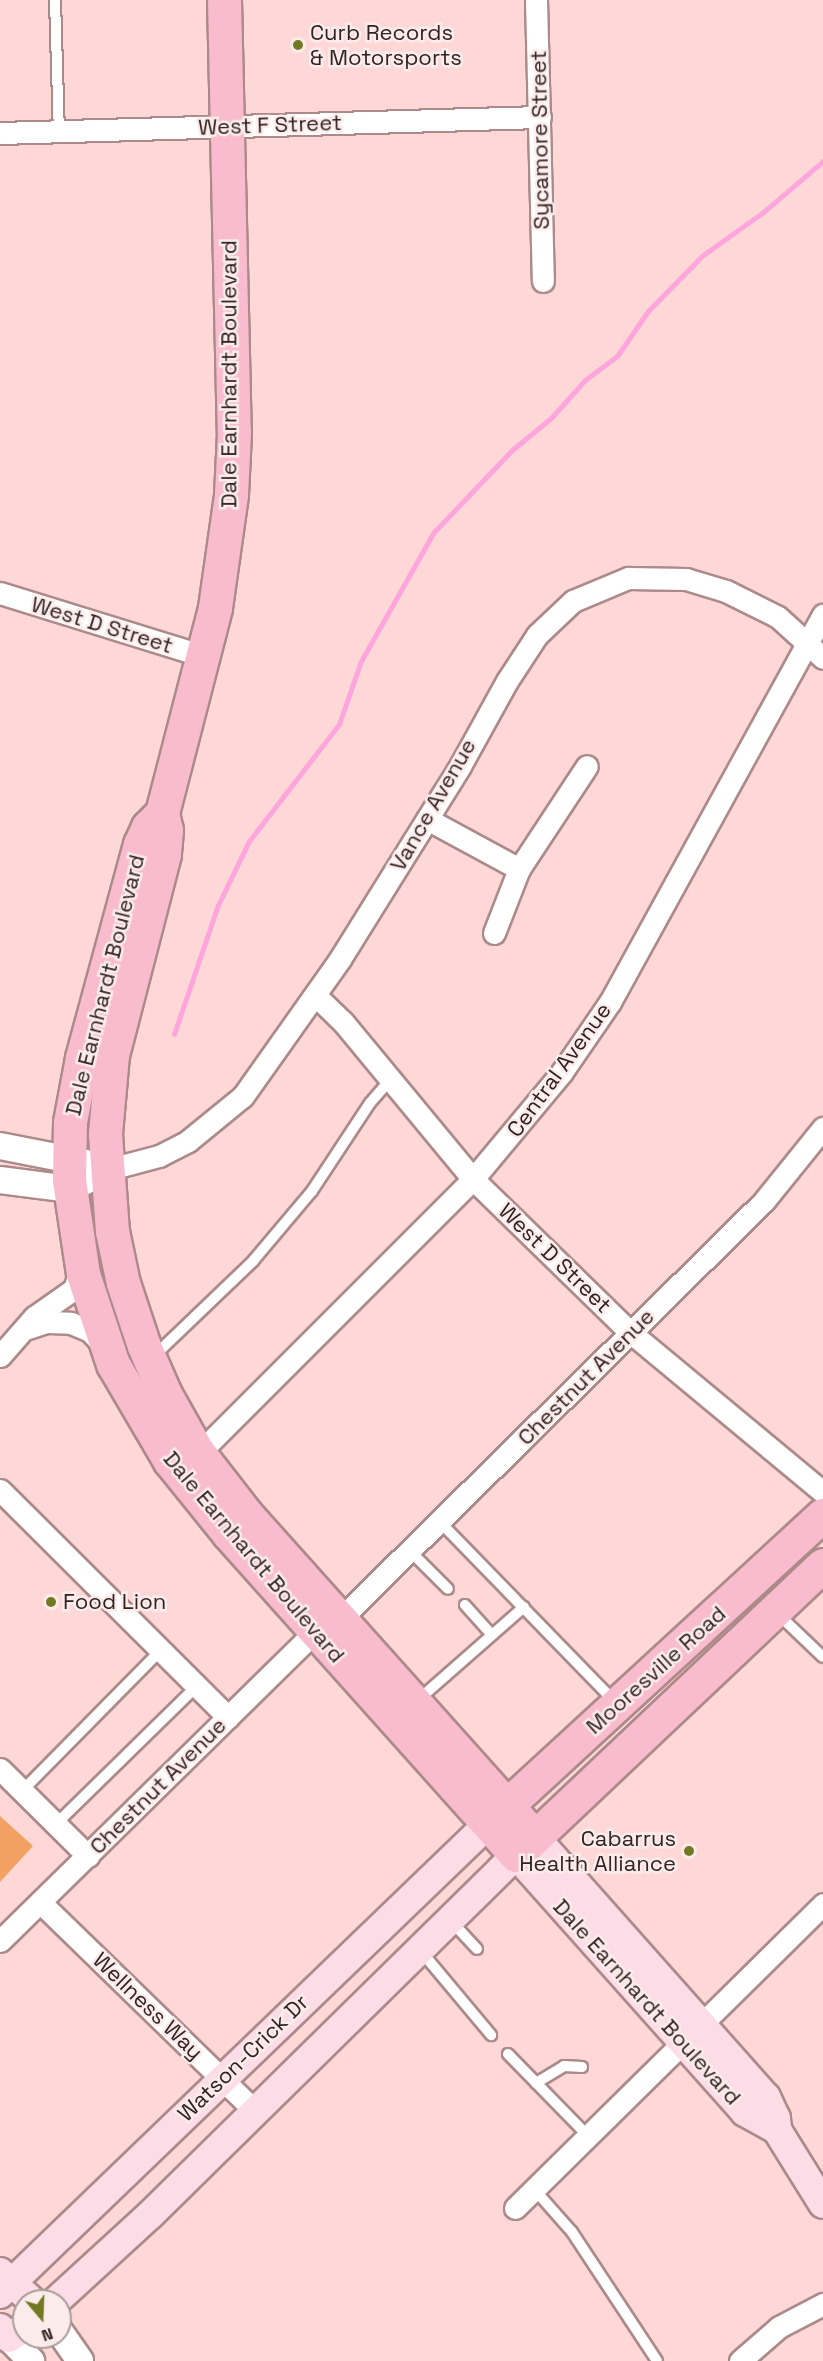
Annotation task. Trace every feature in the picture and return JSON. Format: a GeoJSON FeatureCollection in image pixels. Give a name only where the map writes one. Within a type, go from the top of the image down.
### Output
{"type":"FeatureCollection","features":[{"type":"Feature","properties":{"kind":"main road","name":"Dale Earnhardt Boulevard"},"geometry":{"type":"LineString","coordinates":[[224,0],[228,126],[232,467],[226,550],[204,656],[162,813],[166,830],[164,854],[122,1009],[110,1071],[106,1170],[118,1263],[149,1359],[199,1453],[328,1625],[415,1703],[497,1815]]}},
{"type":"Feature","properties":{"kind":"main road","name":"Dale Earnhardt Boulevard"},"geometry":{"type":"LineString","coordinates":[[162,813],[145,831],[137,854],[82,1058],[68,1157],[70,1189],[81,1264],[107,1350],[135,1406],[179,1474],[328,1625],[693,2033],[745,2112],[777,2130],[823,2204]]}},
{"type":"Feature","properties":{"kind":"main road","name":"Mooresville Road"},"geometry":{"type":"LineString","coordinates":[[497,1815],[823,1515]]}},
{"type":"Feature","properties":{"kind":"main road","name":"Mooresville Road"},"geometry":{"type":"LineString","coordinates":[[525,1846],[823,1565]]}},
{"type":"Feature","properties":{"kind":"main road","name":"Watson-Crick Dr"},"geometry":{"type":"LineString","coordinates":[[4,2282],[223,2078],[497,1815]]}},
{"type":"Feature","properties":{"kind":"main road","name":"Watson-Crick Dr"},"geometry":{"type":"LineString","coordinates":[[69,2289],[255,2111],[525,1846]]}},
{"type":"Feature","properties":{"kind":"street","name":"Sycamore Street"},"geometry":{"type":"LineString","coordinates":[[536,0],[543,281]]}},
{"type":"Feature","properties":{"kind":"street","name":"West F Street"},"geometry":{"type":"LineString","coordinates":[[0,133],[540,117]]}},
{"type":"Feature","properties":{"kind":"street","name":"Vance Avenue"},"geometry":{"type":"LineString","coordinates":[[70,1189],[106,1170],[159,1156],[207,1130],[243,1096],[315,995],[427,819],[537,635],[573,601],[596,588],[628,578],[686,579],[726,591],[778,617],[808,643]]}},
{"type":"Feature","properties":{"kind":"street","name":"West D Street"},"geometry":{"type":"LineString","coordinates":[[0,593],[204,656]]}},
{"type":"Feature","properties":{"kind":"street","name":"Central Avenue"},"geometry":{"type":"LineString","coordinates":[[199,1453],[473,1179],[562,1072],[610,1002],[823,615]]}},
{"type":"Feature","properties":{"kind":"street"},"geometry":{"type":"LineString","coordinates":[[808,643],[823,658]]}},
{"type":"Feature","properties":{"kind":"street"},"geometry":{"type":"LineString","coordinates":[[494,933],[519,869],[587,766]]}},
{"type":"Feature","properties":{"kind":"street"},"geometry":{"type":"LineString","coordinates":[[427,819],[519,869]]}},
{"type":"Feature","properties":{"kind":"street","name":"West D Street"},"geometry":{"type":"LineString","coordinates":[[315,995],[473,1179],[630,1332],[823,1492]]}},
{"type":"Feature","properties":{"kind":"street","name":"Chestnut Avenue"},"geometry":{"type":"LineString","coordinates":[[0,1941],[228,1717],[441,1523],[630,1332],[764,1201],[823,1128]]}},
{"type":"Feature","properties":{"kind":"street"},"geometry":{"type":"LineString","coordinates":[[0,1146],[68,1157],[106,1170]]}},
{"type":"Feature","properties":{"kind":"street"},"geometry":{"type":"LineString","coordinates":[[0,1180],[70,1189]]}},
{"type":"Feature","properties":{"kind":"street"},"geometry":{"type":"LineString","coordinates":[[0,1356],[28,1328],[34,1317],[74,1289],[81,1264]]}},
{"type":"Feature","properties":{"kind":"street"},"geometry":{"type":"LineString","coordinates":[[28,1328],[47,1322],[72,1323],[90,1331],[107,1350]]}},
{"type":"Feature","properties":{"kind":"street"},"geometry":{"type":"LineString","coordinates":[[0,1490],[228,1717]]}},
{"type":"Feature","properties":{"kind":"street"},"geometry":{"type":"LineString","coordinates":[[0,1769],[88,1856]]}},
{"type":"Feature","properties":{"kind":"street","name":"Wellness Way"},"geometry":{"type":"LineString","coordinates":[[40,1902],[255,2111]]}},
{"type":"Feature","properties":{"kind":"street"},"geometry":{"type":"LineString","coordinates":[[515,2208],[823,1904]]}},
{"type":"Feature","properties":{"kind":"street"},"geometry":{"type":"LineString","coordinates":[[741,2361],[779,2327],[823,2304]]}},
{"type":"Feature","properties":{"kind":"street"},"geometry":{"type":"LineString","coordinates":[[11,2331],[31,2361]]}},
{"type":"Feature","properties":{"kind":"lane"},"geometry":{"type":"LineString","coordinates":[[55,0],[59,131]]}},
{"type":"Feature","properties":{"kind":"lane"},"geometry":{"type":"LineString","coordinates":[[149,1359],[253,1261],[312,1191],[370,1103],[390,1080]]}},
{"type":"Feature","properties":{"kind":"lane"},"geometry":{"type":"LineString","coordinates":[[441,1523],[618,1704]]}},
{"type":"Feature","properties":{"kind":"lane"},"geometry":{"type":"LineString","coordinates":[[411,1552],[448,1589]]}},
{"type":"Feature","properties":{"kind":"lane"},"geometry":{"type":"LineString","coordinates":[[465,1605],[492,1635]]}},
{"type":"Feature","properties":{"kind":"lane"},"geometry":{"type":"LineString","coordinates":[[415,1703],[524,1607]]}},
{"type":"Feature","properties":{"kind":"lane"},"geometry":{"type":"LineString","coordinates":[[775,1610],[823,1658]]}},
{"type":"Feature","properties":{"kind":"lane"},"geometry":{"type":"LineString","coordinates":[[22,1791],[161,1650]]}},
{"type":"Feature","properties":{"kind":"lane"},"geometry":{"type":"LineString","coordinates":[[56,1824],[197,1686]]}},
{"type":"Feature","properties":{"kind":"lane"},"geometry":{"type":"LineString","coordinates":[[450,1920],[477,1949]]}},
{"type":"Feature","properties":{"kind":"lane"},"geometry":{"type":"LineString","coordinates":[[420,1950],[491,2035]]}},
{"type":"Feature","properties":{"kind":"lane"},"geometry":{"type":"LineString","coordinates":[[508,2054],[587,2135]]}},
{"type":"Feature","properties":{"kind":"lane"},"geometry":{"type":"LineString","coordinates":[[536,2083],[564,2066],[582,2067]]}},
{"type":"Feature","properties":{"kind":"lane"},"geometry":{"type":"LineString","coordinates":[[534,2189],[572,2232],[657,2361]]}},
{"type":"Feature","properties":{"kind":"shaded area"},"geometry":{"type":"Polygon","coordinates":[[[0,1816],[33,1846],[0,1882],[0,1816]]]}},
{"type":"Feature","properties":{"kind":"waterway"},"geometry":{"type":"LineString","coordinates":[[174,1034],[218,905],[249,841],[339,724],[361,661],[433,533],[512,450],[551,418],[585,380],[617,356],[648,311],[703,255],[762,213],[823,161]]}},
{"type":"Feature","properties":{"kind":"place","name":"Curb Records & Motorsports"},"geometry":{"type":"Point","coordinates":[298,45]}},
{"type":"Feature","properties":{"kind":"place","name":"Food Lion"},"geometry":{"type":"Point","coordinates":[51,1602]}},
{"type":"Feature","properties":{"kind":"place","name":"Cabarrus Health Alliance"},"geometry":{"type":"Point","coordinates":[689,1851]}}]}
